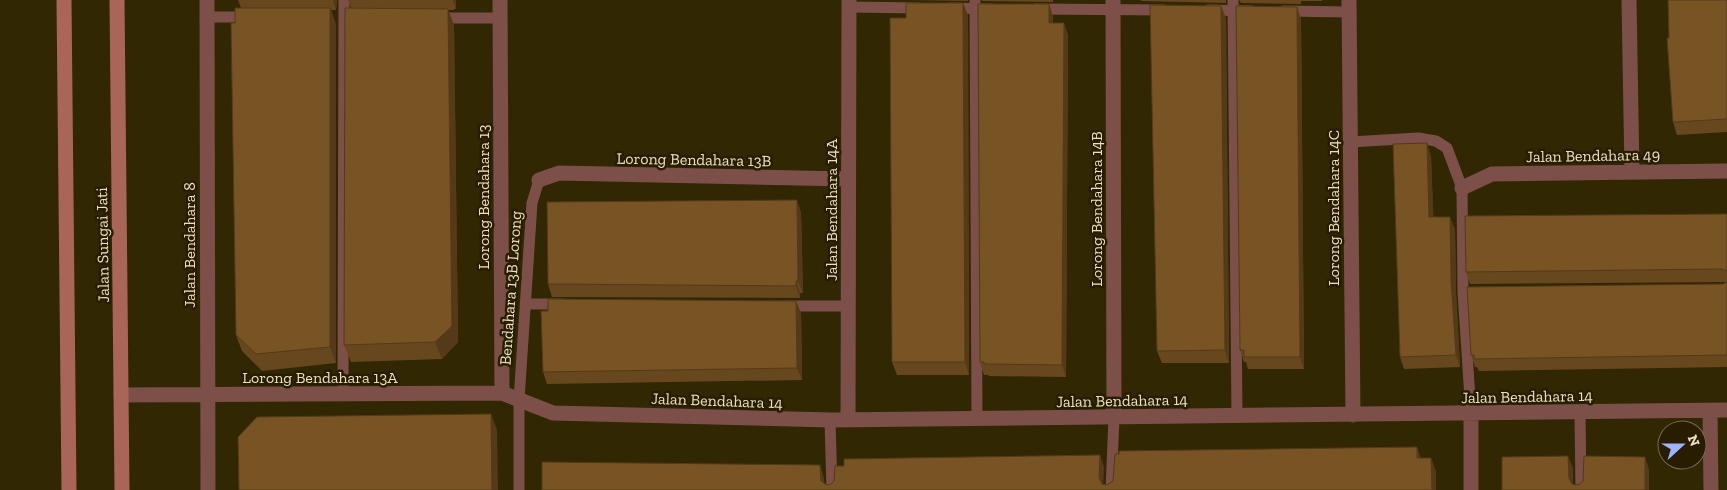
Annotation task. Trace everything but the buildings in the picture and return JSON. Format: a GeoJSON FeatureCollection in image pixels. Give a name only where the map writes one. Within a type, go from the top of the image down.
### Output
{"type":"FeatureCollection","features":[{"type":"Feature","properties":{"kind":"main road"},"geometry":{"type":"LineString","coordinates":[[64,0],[69,490]]}},
{"type":"Feature","properties":{"kind":"main road","name":"Jalan Sungai Jati"},"geometry":{"type":"LineString","coordinates":[[117,0],[122,490]]}},
{"type":"Feature","properties":{"kind":"street","name":"Jalan Bendahara 8"},"geometry":{"type":"LineString","coordinates":[[207,0],[208,490]]}},
{"type":"Feature","properties":{"kind":"street","name":"Lorong Bendahara 13"},"geometry":{"type":"LineString","coordinates":[[500,0],[502,393]]}},
{"type":"Feature","properties":{"kind":"street"},"geometry":{"type":"LineString","coordinates":[[1629,0],[1632,172]]}},
{"type":"Feature","properties":{"kind":"street","name":"Jalan Bendahara 14A"},"geometry":{"type":"LineString","coordinates":[[848,420],[849,4]]}},
{"type":"Feature","properties":{"kind":"street","name":"Lorong Bendahara 14B"},"geometry":{"type":"LineString","coordinates":[[1113,5],[1114,418]]}},
{"type":"Feature","properties":{"kind":"street","name":"Lorong Bendahara 14C"},"geometry":{"type":"LineString","coordinates":[[1349,6],[1352,415]]}},
{"type":"Feature","properties":{"kind":"street","name":"Jalan Bendahara 49"},"geometry":{"type":"LineString","coordinates":[[1462,188],[1492,174],[1727,171]]}},
{"type":"Feature","properties":{"kind":"street","name":"Lorong Bendahara 13B"},"geometry":{"type":"LineString","coordinates":[[539,180],[559,174],[848,179]]}},
{"type":"Feature","properties":{"kind":"street","name":"Lorong Bendahara 13A"},"geometry":{"type":"LineString","coordinates":[[120,395],[502,393],[519,400]]}},
{"type":"Feature","properties":{"kind":"street","name":"Jalan Bendahara 14"},"geometry":{"type":"LineString","coordinates":[[519,400],[553,413],[830,420],[1727,410]]}},
{"type":"Feature","properties":{"kind":"street"},"geometry":{"type":"LineString","coordinates":[[1710,411],[1711,490]]}},
{"type":"Feature","properties":{"kind":"street"},"geometry":{"type":"LineString","coordinates":[[1471,414],[1472,490]]}},
{"type":"Feature","properties":{"kind":"lane"},"geometry":{"type":"LineString","coordinates":[[343,394],[344,0]]}},
{"type":"Feature","properties":{"kind":"lane"},"geometry":{"type":"LineString","coordinates":[[849,4],[931,8],[975,4],[1005,9]]}},
{"type":"Feature","properties":{"kind":"lane"},"geometry":{"type":"LineString","coordinates":[[975,4],[977,419]]}},
{"type":"Feature","properties":{"kind":"lane"},"geometry":{"type":"LineString","coordinates":[[1024,9],[1113,5],[1178,10]]}},
{"type":"Feature","properties":{"kind":"lane"},"geometry":{"type":"LineString","coordinates":[[1196,10],[1233,5],[1267,11],[1349,6]]}},
{"type":"Feature","properties":{"kind":"lane"},"geometry":{"type":"LineString","coordinates":[[1233,5],[1237,416]]}},
{"type":"Feature","properties":{"kind":"lane"},"geometry":{"type":"LineString","coordinates":[[207,17],[266,18]]}},
{"type":"Feature","properties":{"kind":"lane"},"geometry":{"type":"LineString","coordinates":[[422,18],[500,18]]}},
{"type":"Feature","properties":{"kind":"lane"},"geometry":{"type":"LineString","coordinates":[[1350,142],[1418,138],[1436,142],[1447,148],[1462,188],[1468,292],[1471,414]]}},
{"type":"Feature","properties":{"kind":"lane","name":"Bendahara 13B Lorong"},"geometry":{"type":"LineString","coordinates":[[519,490],[519,400],[532,203],[539,180]]}},
{"type":"Feature","properties":{"kind":"lane"},"geometry":{"type":"LineString","coordinates":[[526,304],[574,304]]}},
{"type":"Feature","properties":{"kind":"lane"},"geometry":{"type":"LineString","coordinates":[[770,306],[848,306]]}},
{"type":"Feature","properties":{"kind":"lane"},"geometry":{"type":"LineString","coordinates":[[1580,413],[1581,490]]}},
{"type":"Feature","properties":{"kind":"lane"},"geometry":{"type":"LineString","coordinates":[[1111,490],[1114,418]]}},
{"type":"Feature","properties":{"kind":"lane"},"geometry":{"type":"LineString","coordinates":[[830,420],[832,490]]}}]}
